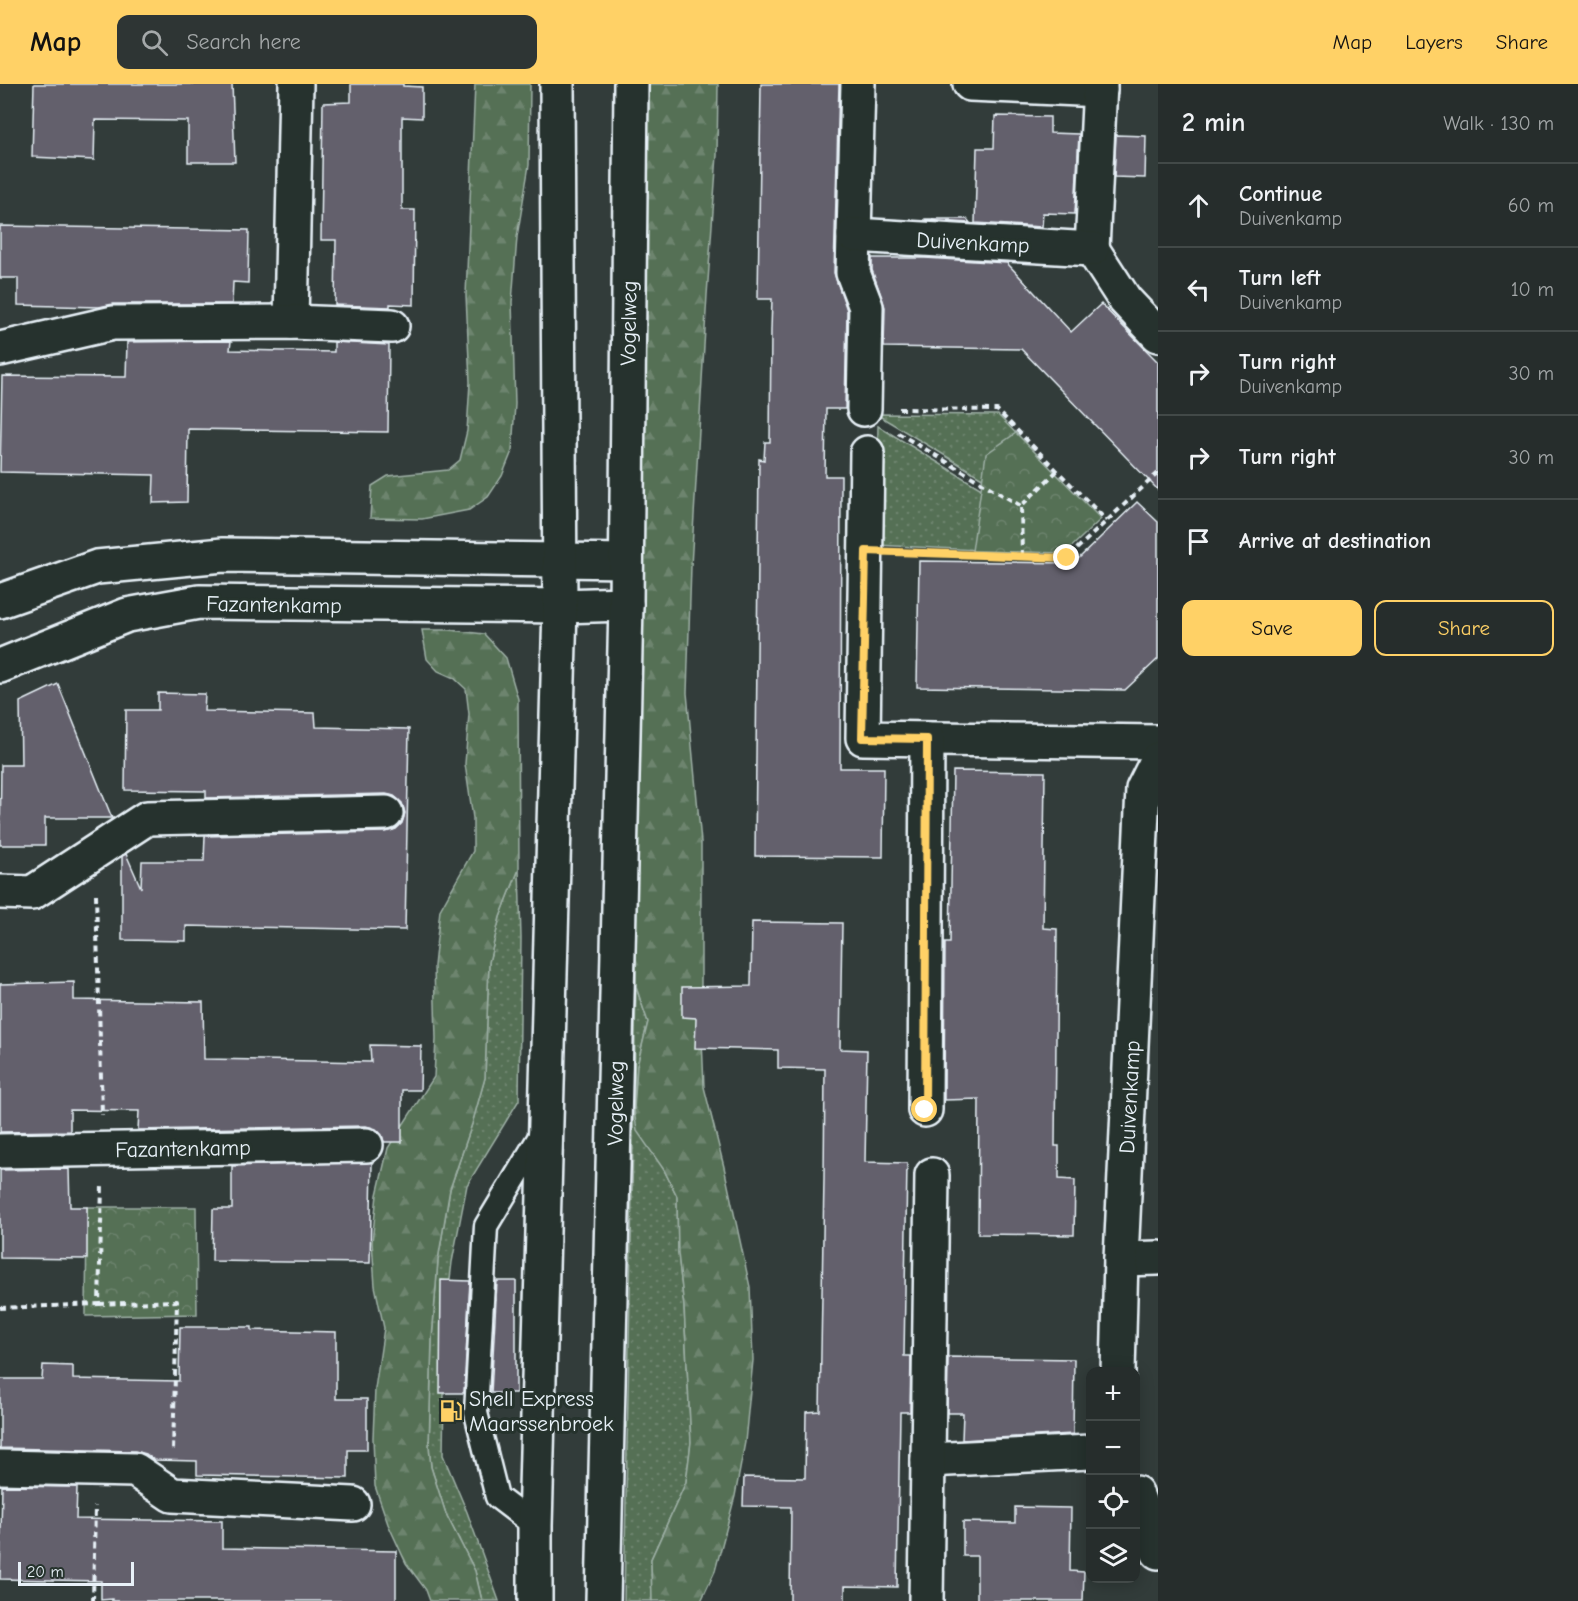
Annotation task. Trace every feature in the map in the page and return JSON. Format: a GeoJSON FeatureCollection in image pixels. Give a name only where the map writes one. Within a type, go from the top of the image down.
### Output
{"type":"FeatureCollection","features":[{"type":"Feature","properties":{"kind":"street"},"geometry":{"type":"LineString","coordinates":[[291,322],[296,84]]}},
{"type":"Feature","properties":{"kind":"street"},"geometry":{"type":"LineString","coordinates":[[536,1601],[535,1526],[560,606],[557,84]]}},
{"type":"Feature","properties":{"kind":"street","name":"Vogelweg"},"geometry":{"type":"LineString","coordinates":[[603,1601],[626,604],[631,84]]}},
{"type":"Feature","properties":{"kind":"street"},"geometry":{"type":"LineString","coordinates":[[858,84],[854,273],[866,308],[864,409]]}},
{"type":"Feature","properties":{"kind":"street"},"geometry":{"type":"LineString","coordinates":[[969,84],[1100,87],[1092,249],[1125,300],[1158,335]]}},
{"type":"Feature","properties":{"kind":"street","name":"Duivenkamp"},"geometry":{"type":"LineString","coordinates":[[854,235],[1092,249]]}},
{"type":"Feature","properties":{"kind":"street"},"geometry":{"type":"LineString","coordinates":[[0,349],[113,323],[291,322],[392,326]]}},
{"type":"Feature","properties":{"kind":"street"},"geometry":{"type":"LineString","coordinates":[[867,453],[862,738],[1158,742]]}},
{"type":"Feature","properties":{"kind":"street","name":"Fazantenkamp"},"geometry":{"type":"LineString","coordinates":[[0,601],[97,567],[223,555],[559,560]]}},
{"type":"Feature","properties":{"kind":"street"},"geometry":{"type":"LineString","coordinates":[[559,560],[626,561]]}},
{"type":"Feature","properties":{"kind":"street","name":"Fazantenkamp"},"geometry":{"type":"LineString","coordinates":[[0,666],[127,615],[199,602],[560,606]]}},
{"type":"Feature","properties":{"kind":"street"},"geometry":{"type":"LineString","coordinates":[[560,606],[626,604]]}},
{"type":"Feature","properties":{"kind":"street"},"geometry":{"type":"LineString","coordinates":[[925,1110],[927,739]]}},
{"type":"Feature","properties":{"kind":"street","name":"Duivenkamp"},"geometry":{"type":"LineString","coordinates":[[1118,1367],[1143,789],[1158,759]]}},
{"type":"Feature","properties":{"kind":"street"},"geometry":{"type":"LineString","coordinates":[[0,892],[32,893],[147,818],[386,813]]}},
{"type":"Feature","properties":{"kind":"street","name":"Fazantenkamp"},"geometry":{"type":"LineString","coordinates":[[0,1151],[366,1145]]}},
{"type":"Feature","properties":{"kind":"street"},"geometry":{"type":"LineString","coordinates":[[926,1601],[932,1175]]}},
{"type":"Feature","properties":{"kind":"street"},"geometry":{"type":"LineString","coordinates":[[1121,1259],[1158,1258]]}},
{"type":"Feature","properties":{"kind":"street"},"geometry":{"type":"LineString","coordinates":[[928,1460],[1086,1452]]}},
{"type":"Feature","properties":{"kind":"street"},"geometry":{"type":"LineString","coordinates":[[0,1467],[135,1470],[172,1495],[353,1504]]}},
{"type":"Feature","properties":{"kind":"street"},"geometry":{"type":"LineString","coordinates":[[1140,1503],[1158,1552]]}},
{"type":"Feature","properties":{"kind":"lane"},"geometry":{"type":"LineString","coordinates":[[535,1526],[497,1497],[476,1413],[486,1226],[546,1127]]}},
{"type":"Feature","properties":{"kind":"path"},"geometry":{"type":"LineString","coordinates":[[864,409],[997,410],[1107,521]]}},
{"type":"Feature","properties":{"kind":"path"},"geometry":{"type":"LineString","coordinates":[[893,430],[1021,507]]}},
{"type":"Feature","properties":{"kind":"path"},"geometry":{"type":"LineString","coordinates":[[1022,556],[1021,507],[1058,470]]}},
{"type":"Feature","properties":{"kind":"path"},"geometry":{"type":"LineString","coordinates":[[866,551],[1067,558],[1158,473]]}},
{"type":"Feature","properties":{"kind":"path"},"geometry":{"type":"LineString","coordinates":[[99,1304],[177,1301],[172,1495]]}},
{"type":"Feature","properties":{"kind":"path"},"geometry":{"type":"LineString","coordinates":[[93,1601],[96,1469]]}},
{"type":"Feature","properties":{"kind":"green space"},"geometry":{"type":"Polygon","coordinates":[[[475,84],[530,84],[529,165],[517,237],[512,302],[515,404],[512,451],[502,476],[488,497],[469,510],[422,519],[370,518],[372,486],[388,476],[448,470],[460,460],[467,431],[470,382],[466,295],[475,84]]]}},
{"type":"Feature","properties":{"kind":"green space"},"geometry":{"type":"Polygon","coordinates":[[[639,84],[718,84],[717,155],[691,566],[687,693],[701,842],[701,1015],[704,1087],[750,1287],[753,1360],[745,1442],[735,1496],[715,1571],[701,1601],[652,1601],[651,1559],[686,1482],[691,1442],[684,1307],[678,1253],[677,1196],[664,1170],[637,1131],[634,1110],[637,1066],[648,1022],[636,987],[639,84]]]}},
{"type":"Feature","properties":{"kind":"green space"},"geometry":{"type":"Polygon","coordinates":[[[876,414],[998,415],[1050,468],[1017,499],[876,414]]]}},
{"type":"Feature","properties":{"kind":"green space"},"geometry":{"type":"Polygon","coordinates":[[[878,426],[1016,510],[1016,552],[876,545],[878,426]]]}},
{"type":"Feature","properties":{"kind":"green space"},"geometry":{"type":"Polygon","coordinates":[[[1016,433],[1101,519],[1065,553],[972,551],[986,454],[1016,433]]]}},
{"type":"Feature","properties":{"kind":"green space"},"geometry":{"type":"Polygon","coordinates":[[[422,630],[484,634],[506,658],[518,699],[519,869],[500,917],[489,962],[485,1078],[450,1189],[438,1260],[432,1339],[429,1446],[431,1467],[446,1514],[475,1571],[482,1601],[430,1601],[426,1590],[406,1563],[388,1524],[375,1486],[373,1438],[375,1389],[384,1328],[375,1286],[372,1242],[377,1195],[388,1148],[434,1077],[436,1039],[434,966],[440,910],[473,851],[473,818],[465,764],[469,714],[466,689],[454,678],[438,671],[427,659],[422,630]]]}},
{"type":"Feature","properties":{"kind":"green space"},"geometry":{"type":"Polygon","coordinates":[[[519,869],[521,938],[519,1100],[467,1185],[452,1262],[445,1321],[443,1455],[467,1512],[499,1601],[482,1601],[475,1571],[446,1514],[431,1467],[429,1446],[432,1339],[438,1260],[450,1189],[485,1078],[489,962],[500,917],[519,869]]]}},
{"type":"Feature","properties":{"kind":"green space"},"geometry":{"type":"Polygon","coordinates":[[[636,987],[648,1022],[637,1066],[634,1110],[677,1196],[678,1253],[684,1307],[691,1442],[686,1482],[651,1559],[652,1601],[624,1601],[636,987]]]}},
{"type":"Feature","properties":{"kind":"green space"},"geometry":{"type":"Polygon","coordinates":[[[87,1207],[196,1207],[197,1314],[86,1316],[87,1207]]]}},
{"type":"Feature","properties":{"kind":"building"},"geometry":{"type":"Polygon","coordinates":[[[34,84],[232,84],[235,162],[188,162],[188,121],[95,120],[94,160],[32,157],[34,84]]]}},
{"type":"Feature","properties":{"kind":"building"},"geometry":{"type":"Polygon","coordinates":[[[351,84],[403,84],[403,86],[422,87],[422,118],[402,117],[402,210],[415,210],[414,305],[390,304],[390,307],[335,305],[336,240],[321,240],[323,103],[351,102],[351,84]]]}},
{"type":"Feature","properties":{"kind":"building"},"geometry":{"type":"Polygon","coordinates":[[[761,84],[839,84],[834,273],[847,310],[845,409],[826,409],[825,476],[841,476],[840,768],[884,768],[883,857],[755,856],[759,459],[764,460],[765,442],[770,442],[772,299],[758,299],[761,84]]]}},
{"type":"Feature","properties":{"kind":"building"},"geometry":{"type":"Polygon","coordinates":[[[995,116],[1050,117],[1050,133],[1079,134],[1075,214],[1043,213],[1042,227],[975,223],[977,148],[994,148],[995,116]]]}},
{"type":"Feature","properties":{"kind":"building"},"geometry":{"type":"Polygon","coordinates":[[[1116,135],[1146,136],[1145,178],[1114,177],[1116,135]]]}},
{"type":"Feature","properties":{"kind":"building"},"geometry":{"type":"Polygon","coordinates":[[[967,219],[970,223],[925,220],[967,219]]]}},
{"type":"Feature","properties":{"kind":"building"},"geometry":{"type":"Polygon","coordinates":[[[0,226],[249,230],[248,283],[233,282],[232,304],[113,304],[99,307],[18,305],[18,278],[0,278],[0,226]]]}},
{"type":"Feature","properties":{"kind":"building"},"geometry":{"type":"Polygon","coordinates":[[[872,258],[925,258],[1007,263],[1071,332],[1101,304],[1158,362],[1158,490],[1021,349],[884,347],[885,307],[872,270],[872,258]]]}},
{"type":"Feature","properties":{"kind":"building"},"geometry":{"type":"Polygon","coordinates":[[[231,341],[230,350],[334,352],[334,342],[389,345],[388,432],[188,429],[187,502],[153,503],[154,475],[0,472],[2,376],[126,377],[127,342],[231,341]]]}},
{"type":"Feature","properties":{"kind":"building"},"geometry":{"type":"Polygon","coordinates":[[[1137,502],[1158,522],[1158,659],[1125,690],[917,687],[919,561],[1074,563],[1137,502]]]}},
{"type":"Feature","properties":{"kind":"building"},"geometry":{"type":"Polygon","coordinates":[[[58,684],[112,818],[45,818],[45,845],[0,845],[1,765],[21,765],[20,702],[58,684]]]}},
{"type":"Feature","properties":{"kind":"building"},"geometry":{"type":"Polygon","coordinates":[[[158,693],[205,694],[204,711],[315,713],[316,727],[409,729],[405,930],[186,926],[186,941],[122,940],[122,856],[126,854],[141,888],[142,861],[204,861],[205,836],[386,832],[396,829],[402,823],[405,813],[402,803],[394,796],[386,794],[206,798],[206,791],[125,790],[126,710],[158,710],[158,693]]]}},
{"type":"Feature","properties":{"kind":"building"},"geometry":{"type":"Polygon","coordinates":[[[953,771],[1045,772],[1043,928],[1057,929],[1055,1146],[1059,1146],[1059,1179],[1075,1180],[1074,1235],[978,1234],[979,1099],[944,1100],[945,943],[950,943],[953,771]]]}},
{"type":"Feature","properties":{"kind":"building"},"geometry":{"type":"Polygon","coordinates":[[[752,922],[842,923],[840,1049],[867,1050],[865,1162],[907,1163],[904,1356],[911,1356],[910,1412],[900,1412],[897,1587],[845,1586],[845,1601],[790,1601],[791,1507],[743,1506],[744,1477],[805,1478],[806,1412],[820,1411],[824,1179],[825,1069],[778,1068],[778,1050],[695,1048],[696,1018],[682,1017],[682,987],[751,986],[752,922]]]}},
{"type":"Feature","properties":{"kind":"building"},"geometry":{"type":"Polygon","coordinates":[[[74,982],[74,1000],[203,1002],[204,1059],[371,1062],[370,1045],[421,1046],[420,1090],[402,1090],[402,1142],[384,1142],[382,1135],[376,1129],[366,1126],[138,1130],[139,1111],[70,1110],[70,1131],[0,1132],[0,984],[74,982]]]}},
{"type":"Feature","properties":{"kind":"building"},"geometry":{"type":"Polygon","coordinates":[[[372,1162],[370,1263],[212,1261],[213,1209],[232,1209],[232,1166],[372,1162]]]}},
{"type":"Feature","properties":{"kind":"building"},"geometry":{"type":"Polygon","coordinates":[[[69,1169],[70,1207],[87,1207],[87,1259],[0,1258],[0,1170],[69,1169]]]}},
{"type":"Feature","properties":{"kind":"building"},"geometry":{"type":"Polygon","coordinates":[[[441,1280],[470,1281],[464,1393],[440,1393],[441,1280]]]}},
{"type":"Feature","properties":{"kind":"building"},"geometry":{"type":"Polygon","coordinates":[[[497,1281],[516,1281],[516,1393],[491,1393],[497,1281]]]}},
{"type":"Feature","properties":{"kind":"building"},"geometry":{"type":"Polygon","coordinates":[[[180,1327],[252,1327],[252,1330],[336,1332],[336,1399],[367,1399],[367,1450],[348,1450],[348,1478],[197,1475],[197,1461],[154,1460],[146,1454],[135,1451],[0,1448],[0,1379],[42,1379],[43,1365],[73,1366],[73,1379],[179,1381],[180,1327]]]}},
{"type":"Feature","properties":{"kind":"building"},"geometry":{"type":"Polygon","coordinates":[[[948,1357],[1074,1359],[1073,1434],[962,1440],[963,1413],[947,1413],[948,1357]]]}},
{"type":"Feature","properties":{"kind":"building"},"geometry":{"type":"Polygon","coordinates":[[[2,1486],[77,1487],[76,1519],[222,1521],[222,1548],[396,1551],[396,1601],[112,1601],[112,1599],[101,1600],[101,1581],[0,1579],[2,1486]]]}},
{"type":"Feature","properties":{"kind":"building"},"geometry":{"type":"Polygon","coordinates":[[[1015,1507],[1071,1508],[1070,1571],[1084,1572],[1083,1601],[977,1601],[977,1556],[963,1556],[963,1522],[1015,1523],[1015,1507]]]}},
{"type":"Feature","properties":{"kind":"place","name":"Shell Express Maarssenbroek"},"geometry":{"type":"Point","coordinates":[451,1411]}},
{"type":"Feature","properties":{"kind":"route"},"geometry":{"type":"LineString","coordinates":[[925,1110],[927,739],[862,738],[866,551],[1067,558]]}}]}
